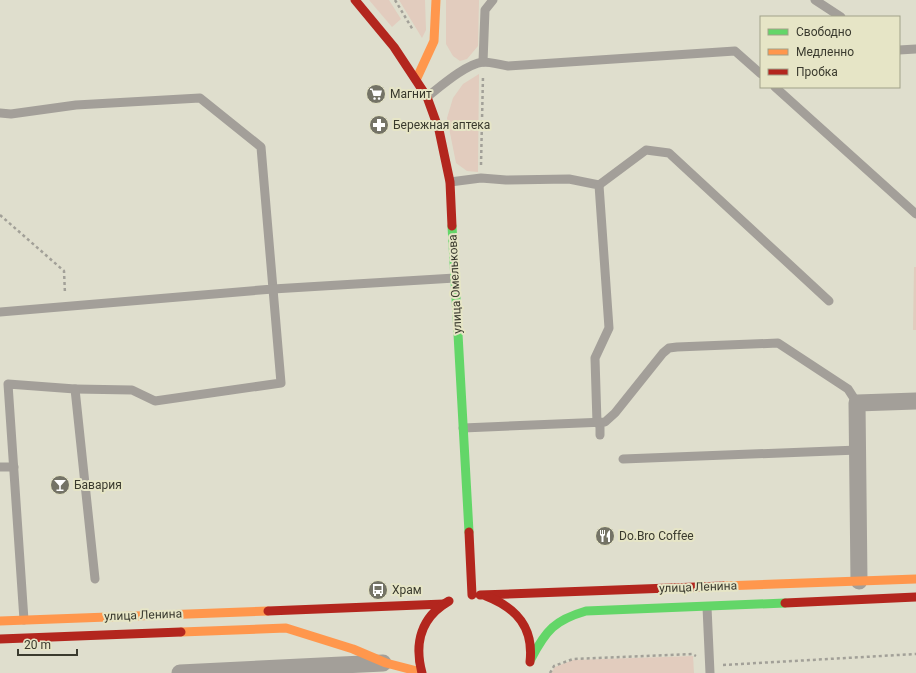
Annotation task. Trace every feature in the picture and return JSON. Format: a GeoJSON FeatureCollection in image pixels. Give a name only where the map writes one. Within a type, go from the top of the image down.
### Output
{"type":"FeatureCollection","features":[{"type":"Feature","properties":{"kind":"street","name":"улица Омелькова"},"geometry":{"type":"LineString","coordinates":[[355,0],[394,47],[427,97],[439,130],[450,182],[463,428],[476,595]]}},
{"type":"Feature","properties":{"kind":"street"},"geometry":{"type":"LineString","coordinates":[[416,80],[434,41],[436,0]]}},
{"type":"Feature","properties":{"kind":"street"},"geometry":{"type":"LineString","coordinates":[[859,581],[857,403],[916,402]]}},
{"type":"Feature","properties":{"kind":"street","name":"улица Ленина"},"geometry":{"type":"LineString","coordinates":[[0,621],[444,604],[458,597],[476,595],[916,579]]}},
{"type":"Feature","properties":{"kind":"street"},"geometry":{"type":"LineString","coordinates":[[476,595],[497,599],[513,609],[525,624],[531,641],[531,660],[527,673]]}},
{"type":"Feature","properties":{"kind":"street","name":"улица Ленина"},"geometry":{"type":"LineString","coordinates":[[531,660],[540,642],[553,627],[567,617],[586,611],[916,597]]}},
{"type":"Feature","properties":{"kind":"street"},"geometry":{"type":"LineString","coordinates":[[421,673],[417,653],[420,634],[429,617],[444,604]]}},
{"type":"Feature","properties":{"kind":"street","name":"улица Ленина"},"geometry":{"type":"LineString","coordinates":[[0,639],[286,628],[353,649],[386,663],[421,673]]}},
{"type":"Feature","properties":{"kind":"street"},"geometry":{"type":"LineString","coordinates":[[180,673],[386,663]]}},
{"type":"Feature","properties":{"kind":"lane"},"geometry":{"type":"LineString","coordinates":[[483,62],[485,10],[493,0]]}},
{"type":"Feature","properties":{"kind":"lane"},"geometry":{"type":"LineString","coordinates":[[816,0],[840,16]]}},
{"type":"Feature","properties":{"kind":"lane"},"geometry":{"type":"LineString","coordinates":[[900,50],[916,49]]}},
{"type":"Feature","properties":{"kind":"lane"},"geometry":{"type":"LineString","coordinates":[[427,97],[467,68],[483,62],[508,66],[735,51],[760,73]]}},
{"type":"Feature","properties":{"kind":"lane"},"geometry":{"type":"LineString","coordinates":[[776,88],[916,214]]}},
{"type":"Feature","properties":{"kind":"lane"},"geometry":{"type":"LineString","coordinates":[[0,113],[12,114],[76,105],[200,98],[261,147],[281,383],[154,401],[132,390],[74,389],[4,383],[14,467],[24,620]]}},
{"type":"Feature","properties":{"kind":"lane"},"geometry":{"type":"LineString","coordinates":[[450,182],[481,178],[506,180],[569,179],[599,185],[646,150],[669,153],[829,301]]}},
{"type":"Feature","properties":{"kind":"lane"},"geometry":{"type":"LineString","coordinates":[[599,185],[609,328],[595,358],[598,423],[600,435]]}},
{"type":"Feature","properties":{"kind":"lane"},"geometry":{"type":"LineString","coordinates":[[0,312],[273,289],[455,278]]}},
{"type":"Feature","properties":{"kind":"lane"},"geometry":{"type":"LineString","coordinates":[[463,428],[605,422],[611,419],[663,353],[669,348],[677,346],[778,343],[848,389],[857,403]]}},
{"type":"Feature","properties":{"kind":"lane"},"geometry":{"type":"LineString","coordinates":[[74,389],[95,579]]}},
{"type":"Feature","properties":{"kind":"lane"},"geometry":{"type":"LineString","coordinates":[[623,459],[858,450]]}},
{"type":"Feature","properties":{"kind":"lane"},"geometry":{"type":"LineString","coordinates":[[0,467],[14,467]]}},
{"type":"Feature","properties":{"kind":"lane"},"geometry":{"type":"LineString","coordinates":[[707,607],[710,673]]}},
{"type":"Feature","properties":{"kind":"path"},"geometry":{"type":"LineString","coordinates":[[395,0],[428,53]]}},
{"type":"Feature","properties":{"kind":"path"},"geometry":{"type":"LineString","coordinates":[[481,178],[483,62]]}},
{"type":"Feature","properties":{"kind":"path"},"geometry":{"type":"LineString","coordinates":[[0,215],[64,271],[66,306]]}},
{"type":"Feature","properties":{"kind":"path"},"geometry":{"type":"LineString","coordinates":[[550,673],[554,666],[573,659],[692,654],[719,665],[916,654]]}},
{"type":"Feature","properties":{"kind":"shaded area"},"geometry":{"type":"Polygon","coordinates":[[[369,0],[389,0],[401,19],[392,27],[369,0]]]}},
{"type":"Feature","properties":{"kind":"shaded area"},"geometry":{"type":"Polygon","coordinates":[[[399,0],[425,0],[426,30],[422,38],[399,0]]]}},
{"type":"Feature","properties":{"kind":"shaded area"},"geometry":{"type":"Polygon","coordinates":[[[446,0],[479,0],[478,46],[467,59],[460,61],[453,56],[446,44],[446,0]]]}},
{"type":"Feature","properties":{"kind":"shaded area"},"geometry":{"type":"Polygon","coordinates":[[[479,74],[478,172],[467,171],[456,163],[447,118],[453,98],[463,84],[479,74]]]}},
{"type":"Feature","properties":{"kind":"shaded area"},"geometry":{"type":"Polygon","coordinates":[[[914,267],[916,267],[916,330],[913,330],[914,267]]]}},
{"type":"Feature","properties":{"kind":"shaded area"},"geometry":{"type":"Polygon","coordinates":[[[693,656],[694,673],[551,673],[555,667],[573,660],[693,656]]]}},
{"type":"Feature","properties":{"kind":"traffic: fast"},"geometry":{"type":"LineString","coordinates":[[452,226],[469,532]]}},
{"type":"Feature","properties":{"kind":"traffic: fast"},"geometry":{"type":"LineString","coordinates":[[531,659],[547,633],[552,628],[566,618],[586,611],[785,603]]}},
{"type":"Feature","properties":{"kind":"traffic: slow"},"geometry":{"type":"LineString","coordinates":[[416,80],[434,41],[436,0]]}},
{"type":"Feature","properties":{"kind":"traffic: slow"},"geometry":{"type":"LineString","coordinates":[[723,586],[916,579]]}},
{"type":"Feature","properties":{"kind":"traffic: slow"},"geometry":{"type":"LineString","coordinates":[[0,621],[268,611]]}},
{"type":"Feature","properties":{"kind":"traffic: slow"},"geometry":{"type":"LineString","coordinates":[[181,632],[286,628],[353,649],[386,663],[421,672],[420,673]]}},
{"type":"Feature","properties":{"kind":"traffic: jam"},"geometry":{"type":"LineString","coordinates":[[355,0],[394,47],[427,97],[439,130],[450,182],[452,226]]}},
{"type":"Feature","properties":{"kind":"traffic: jam"},"geometry":{"type":"LineString","coordinates":[[469,532],[472,595]]}},
{"type":"Feature","properties":{"kind":"traffic: jam"},"geometry":{"type":"LineString","coordinates":[[480,595],[723,586]]}},
{"type":"Feature","properties":{"kind":"traffic: jam"},"geometry":{"type":"LineString","coordinates":[[486,596],[507,607],[515,613],[521,621],[526,629],[529,639],[531,650],[530,662]]}},
{"type":"Feature","properties":{"kind":"traffic: jam"},"geometry":{"type":"LineString","coordinates":[[785,603],[916,597]]}},
{"type":"Feature","properties":{"kind":"traffic: jam"},"geometry":{"type":"LineString","coordinates":[[422,673],[419,651],[422,632],[432,615],[439,607],[449,601]]}},
{"type":"Feature","properties":{"kind":"traffic: jam"},"geometry":{"type":"LineString","coordinates":[[268,611],[444,604]]}},
{"type":"Feature","properties":{"kind":"traffic: jam"},"geometry":{"type":"LineString","coordinates":[[0,639],[181,632]]}},
{"type":"Feature","properties":{"kind":"place","name":"Магнит"},"geometry":{"type":"Point","coordinates":[376,94]}},
{"type":"Feature","properties":{"kind":"place","name":"Бережная аптека"},"geometry":{"type":"Point","coordinates":[379,125]}},
{"type":"Feature","properties":{"kind":"place","name":"Бавария"},"geometry":{"type":"Point","coordinates":[60,485]}},
{"type":"Feature","properties":{"kind":"place","name":"Do.Bro Coffee"},"geometry":{"type":"Point","coordinates":[605,536]}},
{"type":"Feature","properties":{"kind":"place","name":"Храм"},"geometry":{"type":"Point","coordinates":[378,590]}}]}
